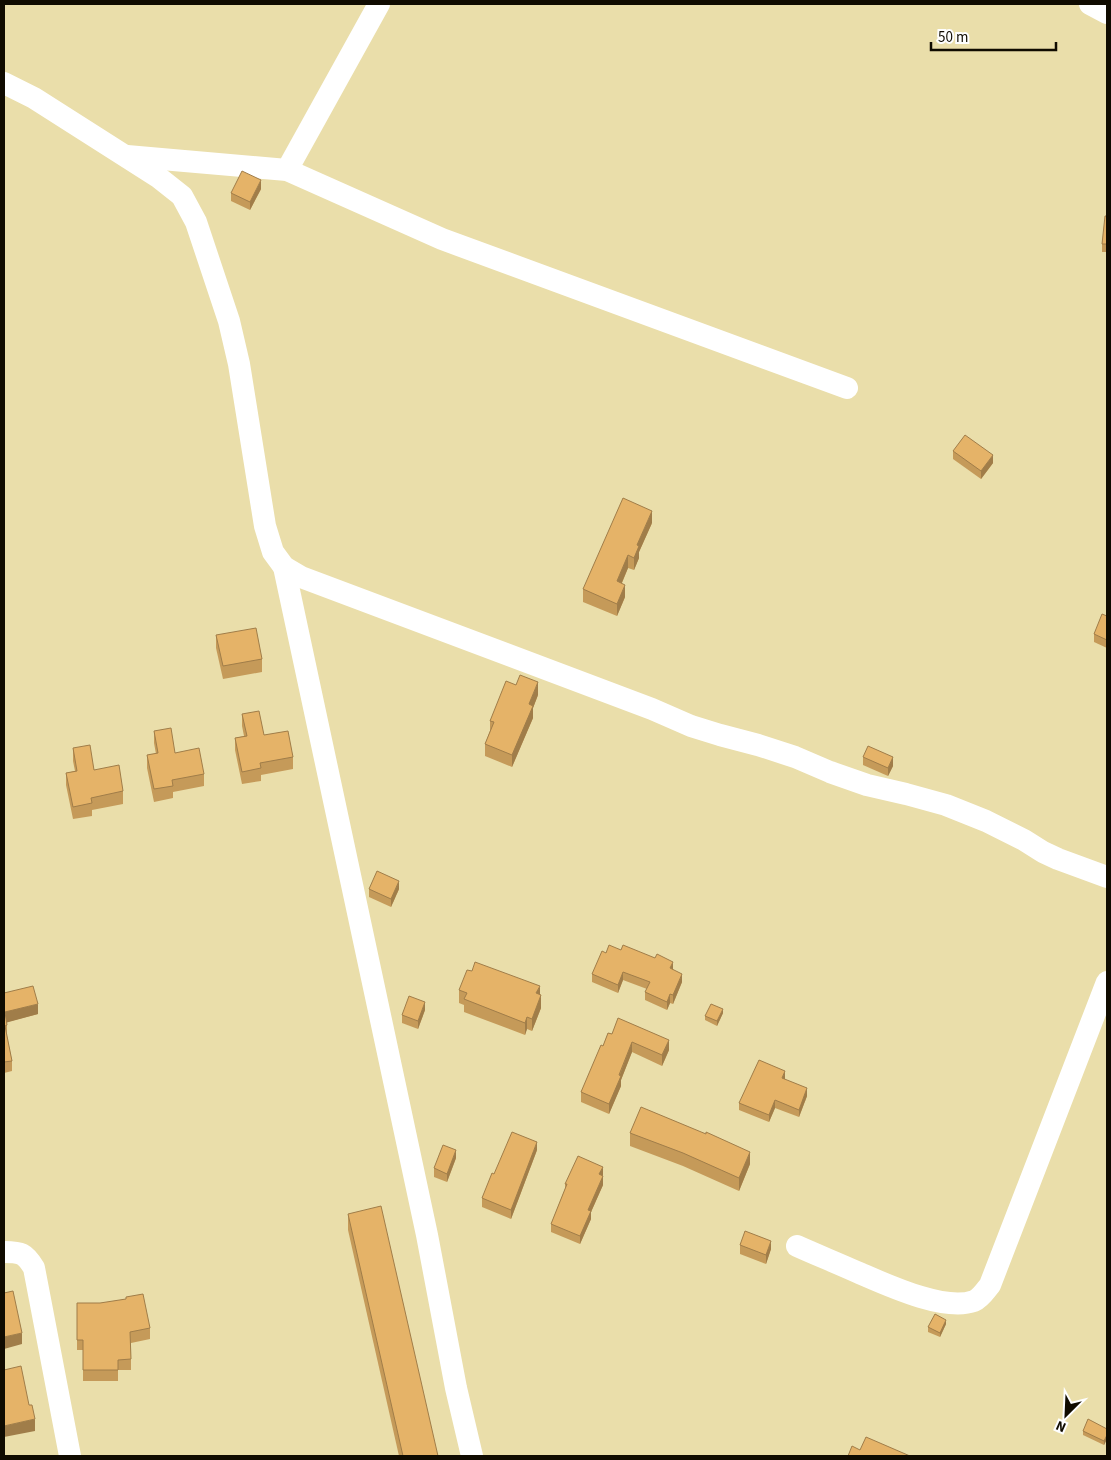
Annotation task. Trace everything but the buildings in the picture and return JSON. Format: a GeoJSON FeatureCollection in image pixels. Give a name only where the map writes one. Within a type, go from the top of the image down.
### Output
{"type":"FeatureCollection","features":[{"type":"Feature","properties":{"kind":"street"},"geometry":{"type":"LineString","coordinates":[[287,170],[379,4]]}},
{"type":"Feature","properties":{"kind":"street"},"geometry":{"type":"LineString","coordinates":[[1090,4],[1107,13]]}},
{"type":"Feature","properties":{"kind":"street"},"geometry":{"type":"LineString","coordinates":[[4,82],[34,98],[158,177],[182,196],[196,222],[229,321],[239,364],[265,526],[273,552],[284,567],[301,577],[691,726],[767,748],[866,785],[946,805],[986,820],[1043,852],[1107,877]]}},
{"type":"Feature","properties":{"kind":"street"},"geometry":{"type":"LineString","coordinates":[[124,156],[287,170],[442,239],[847,388]]}},
{"type":"Feature","properties":{"kind":"street"},"geometry":{"type":"LineString","coordinates":[[284,567],[428,1235],[456,1388],[472,1456]]}},
{"type":"Feature","properties":{"kind":"street"},"geometry":{"type":"LineString","coordinates":[[797,1246],[909,1294],[937,1301],[958,1303],[972,1301],[980,1297],[990,1285],[1107,982]]}},
{"type":"Feature","properties":{"kind":"street"},"geometry":{"type":"LineString","coordinates":[[4,1252],[18,1252],[28,1259],[34,1268],[70,1456]]}}]}
